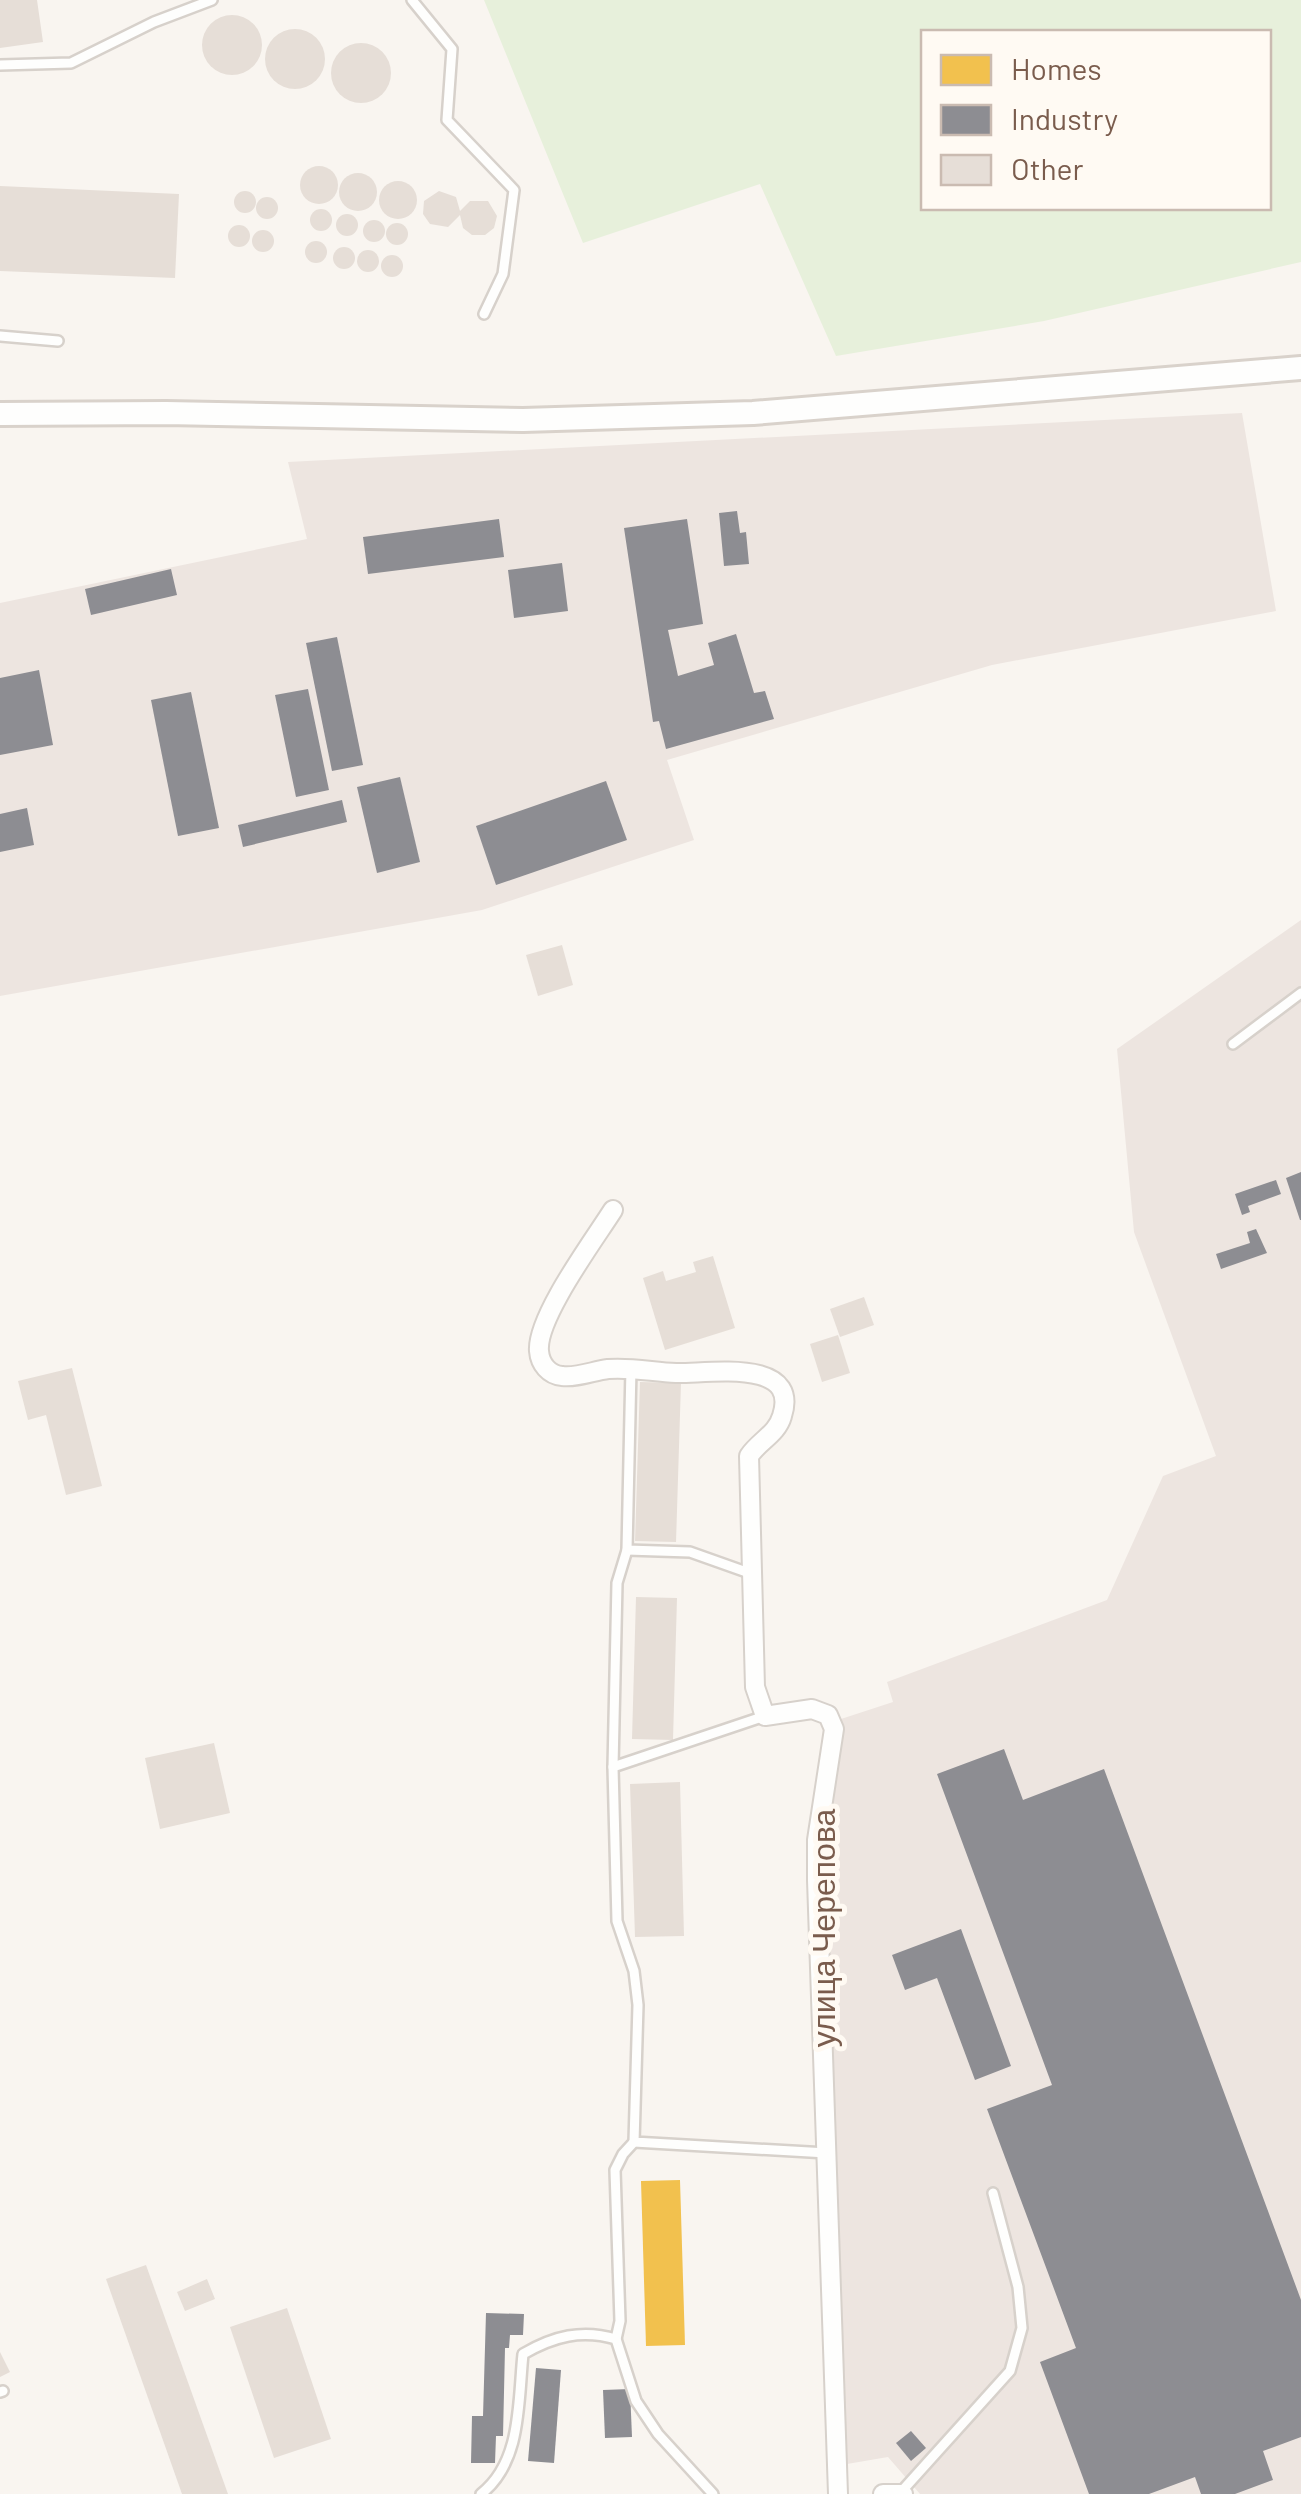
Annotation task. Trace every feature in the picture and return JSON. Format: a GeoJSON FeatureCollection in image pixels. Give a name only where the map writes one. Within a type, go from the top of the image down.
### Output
{"type":"FeatureCollection","features":[{"type":"Feature","properties":{"kind":"street"},"geometry":{"type":"LineString","coordinates":[[0,414],[522,420],[753,413],[1296,365]]}},
{"type":"Feature","properties":{"kind":"street"},"geometry":{"type":"LineString","coordinates":[[613,1210],[555,1302],[541,1333],[541,1362],[551,1373],[565,1377],[632,1368],[676,1373],[759,1373],[774,1381],[784,1412],[777,1429],[756,1445],[749,1456],[756,1686],[765,1716]]}},
{"type":"Feature","properties":{"kind":"street","name":"улица Черепова"},"geometry":{"type":"LineString","coordinates":[[765,1716],[812,1709],[828,1715],[834,1729],[817,1840],[838,2494]]}},
{"type":"Feature","properties":{"kind":"lane"},"geometry":{"type":"LineString","coordinates":[[0,65],[70,62],[154,22],[212,0]]}},
{"type":"Feature","properties":{"kind":"lane"},"geometry":{"type":"LineString","coordinates":[[412,0],[452,49],[447,120],[514,190],[503,274],[484,314]]}},
{"type":"Feature","properties":{"kind":"lane"},"geometry":{"type":"LineString","coordinates":[[0,336],[58,341]]}},
{"type":"Feature","properties":{"kind":"lane"},"geometry":{"type":"LineString","coordinates":[[1233,1044],[1301,992]]}},
{"type":"Feature","properties":{"kind":"lane"},"geometry":{"type":"LineString","coordinates":[[632,1368],[627,1550],[618,1583],[612,1768],[617,1921],[634,1971],[638,2005],[634,2142],[622,2154],[616,2170],[620,2321],[616,2339],[636,2401],[658,2434],[713,2494]]}},
{"type":"Feature","properties":{"kind":"lane"},"geometry":{"type":"LineString","coordinates":[[627,1550],[690,1552],[752,1574]]}},
{"type":"Feature","properties":{"kind":"lane"},"geometry":{"type":"LineString","coordinates":[[612,1768],[765,1716]]}},
{"type":"Feature","properties":{"kind":"lane"},"geometry":{"type":"LineString","coordinates":[[634,2142],[827,2153]]}},
{"type":"Feature","properties":{"kind":"lane"},"geometry":{"type":"LineString","coordinates":[[896,2493],[1010,2371],[1022,2328],[1018,2287],[994,2193]]}},
{"type":"Feature","properties":{"kind":"lane"},"geometry":{"type":"LineString","coordinates":[[482,2494],[495,2483],[512,2451],[523,2354],[560,2336],[597,2333],[616,2339]]}},
{"type":"Feature","properties":{"kind":"shaded area"},"geometry":{"type":"Polygon","coordinates":[[[1242,413],[1276,611],[992,665],[667,760],[694,840],[482,910],[0,996],[0,603],[307,539],[288,462],[1242,413]]]}},
{"type":"Feature","properties":{"kind":"shaded area"},"geometry":{"type":"Polygon","coordinates":[[[1301,920],[1301,2494],[920,2494],[888,2457],[847,2464],[824,1858],[841,1719],[893,1702],[887,1682],[1107,1600],[1163,1476],[1216,1456],[1134,1232],[1117,1049],[1301,920]]]}},
{"type":"Feature","properties":{"kind":"green space"},"geometry":{"type":"Polygon","coordinates":[[[484,0],[1301,0],[1301,262],[1044,321],[836,356],[760,184],[583,243],[484,0]]]}},
{"type":"Feature","properties":{"kind":"building: Homes"},"geometry":{"type":"Polygon","coordinates":[[[680,2180],[685,2345],[646,2346],[641,2181],[680,2180]]]}},
{"type":"Feature","properties":{"kind":"building: Industry"},"geometry":{"type":"Polygon","coordinates":[[[737,511],[740,533],[746,532],[749,564],[724,566],[719,513],[737,511]]]}},
{"type":"Feature","properties":{"kind":"building: Industry"},"geometry":{"type":"Polygon","coordinates":[[[499,519],[504,557],[368,574],[363,537],[499,519]]]}},
{"type":"Feature","properties":{"kind":"building: Industry"},"geometry":{"type":"Polygon","coordinates":[[[687,519],[703,624],[668,630],[678,676],[714,665],[708,643],[736,634],[754,693],[765,691],[774,719],[666,749],[659,721],[653,722],[624,528],[687,519]]]}},
{"type":"Feature","properties":{"kind":"building: Industry"},"geometry":{"type":"Polygon","coordinates":[[[562,563],[568,611],[514,618],[508,570],[562,563]]]}},
{"type":"Feature","properties":{"kind":"building: Industry"},"geometry":{"type":"Polygon","coordinates":[[[171,569],[177,595],[91,615],[85,589],[171,569]]]}},
{"type":"Feature","properties":{"kind":"building: Industry"},"geometry":{"type":"Polygon","coordinates":[[[337,637],[363,765],[332,771],[306,643],[337,637]]]}},
{"type":"Feature","properties":{"kind":"building: Industry"},"geometry":{"type":"Polygon","coordinates":[[[39,670],[53,745],[0,755],[0,678],[39,670]]]}},
{"type":"Feature","properties":{"kind":"building: Industry"},"geometry":{"type":"Polygon","coordinates":[[[308,689],[329,790],[296,797],[275,695],[308,689]]]}},
{"type":"Feature","properties":{"kind":"building: Industry"},"geometry":{"type":"Polygon","coordinates":[[[191,692],[219,828],[178,836],[151,700],[191,692]]]}},
{"type":"Feature","properties":{"kind":"building: Industry"},"geometry":{"type":"Polygon","coordinates":[[[400,777],[420,862],[377,873],[357,787],[400,777]]]}},
{"type":"Feature","properties":{"kind":"building: Industry"},"geometry":{"type":"Polygon","coordinates":[[[606,781],[627,840],[496,885],[476,826],[606,781]]]}},
{"type":"Feature","properties":{"kind":"building: Industry"},"geometry":{"type":"Polygon","coordinates":[[[342,800],[347,822],[243,847],[238,825],[342,800]]]}},
{"type":"Feature","properties":{"kind":"building: Industry"},"geometry":{"type":"Polygon","coordinates":[[[27,808],[34,845],[0,852],[0,814],[27,808]]]}},
{"type":"Feature","properties":{"kind":"building: Industry"},"geometry":{"type":"Polygon","coordinates":[[[1301,1172],[1301,1220],[1300,1220],[1286,1178],[1301,1172]]]}},
{"type":"Feature","properties":{"kind":"building: Industry"},"geometry":{"type":"Polygon","coordinates":[[[1276,1180],[1281,1194],[1248,1206],[1250,1212],[1242,1215],[1235,1194],[1276,1180]]]}},
{"type":"Feature","properties":{"kind":"building: Industry"},"geometry":{"type":"Polygon","coordinates":[[[1256,1229],[1267,1253],[1221,1269],[1216,1254],[1250,1243],[1247,1232],[1256,1229]]]}},
{"type":"Feature","properties":{"kind":"building: Industry"},"geometry":{"type":"Polygon","coordinates":[[[1004,1749],[1023,1800],[1104,1769],[1301,2300],[1301,2437],[1263,2451],[1273,2480],[1235,2494],[1201,2494],[1195,2477],[1149,2494],[1089,2494],[1040,2362],[1076,2348],[987,2109],[1052,2085],[937,1774],[1004,1749]]]}},
{"type":"Feature","properties":{"kind":"building: Industry"},"geometry":{"type":"Polygon","coordinates":[[[961,1929],[1011,2066],[975,2080],[937,1978],[905,1990],[892,1955],[961,1929]]]}},
{"type":"Feature","properties":{"kind":"building: Industry"},"geometry":{"type":"Polygon","coordinates":[[[486,2313],[524,2314],[523,2335],[510,2335],[509,2348],[505,2348],[503,2436],[496,2436],[495,2463],[471,2463],[472,2416],[483,2416],[486,2313]]]}},
{"type":"Feature","properties":{"kind":"building: Industry"},"geometry":{"type":"Polygon","coordinates":[[[536,2368],[561,2370],[554,2463],[528,2461],[536,2368]]]}},
{"type":"Feature","properties":{"kind":"building: Industry"},"geometry":{"type":"Polygon","coordinates":[[[630,2389],[632,2437],[605,2438],[603,2390],[630,2389]]]}},
{"type":"Feature","properties":{"kind":"building: Industry"},"geometry":{"type":"Polygon","coordinates":[[[911,2431],[926,2448],[911,2461],[896,2443],[911,2431]]]}},
{"type":"Feature","properties":{"kind":"building: Other"},"geometry":{"type":"Polygon","coordinates":[[[0,0],[37,0],[43,42],[0,48],[0,0]]]}},
{"type":"Feature","properties":{"kind":"building: Other"},"geometry":{"type":"Polygon","coordinates":[[[232,15],[253,24],[262,45],[253,66],[232,75],[211,66],[202,45],[211,24],[232,15]]]}},
{"type":"Feature","properties":{"kind":"building: Other"},"geometry":{"type":"Polygon","coordinates":[[[295,29],[316,38],[325,59],[316,80],[295,89],[274,80],[265,59],[274,38],[295,29]]]}},
{"type":"Feature","properties":{"kind":"building: Other"},"geometry":{"type":"Polygon","coordinates":[[[361,43],[382,52],[391,73],[382,94],[361,103],[340,94],[331,73],[340,52],[361,43]]]}},
{"type":"Feature","properties":{"kind":"building: Other"},"geometry":{"type":"Polygon","coordinates":[[[319,166],[332,172],[338,185],[332,198],[319,204],[306,198],[300,185],[306,172],[319,166]]]}},
{"type":"Feature","properties":{"kind":"building: Other"},"geometry":{"type":"Polygon","coordinates":[[[358,173],[371,179],[377,192],[371,205],[358,211],[345,205],[339,192],[345,179],[358,173]]]}},
{"type":"Feature","properties":{"kind":"building: Other"},"geometry":{"type":"Polygon","coordinates":[[[398,181],[411,187],[417,200],[411,213],[398,219],[385,213],[379,200],[385,187],[398,181]]]}},
{"type":"Feature","properties":{"kind":"building: Other"},"geometry":{"type":"Polygon","coordinates":[[[0,186],[179,194],[175,278],[0,271],[0,186]]]}},
{"type":"Feature","properties":{"kind":"building: Other"},"geometry":{"type":"Polygon","coordinates":[[[245,191],[253,194],[253,210],[245,213],[237,210],[234,202],[237,194],[245,191]]]}},
{"type":"Feature","properties":{"kind":"building: Other"},"geometry":{"type":"Polygon","coordinates":[[[439,191],[456,197],[460,211],[470,201],[488,201],[497,216],[494,228],[485,235],[472,235],[463,228],[460,215],[448,227],[430,224],[423,214],[424,201],[439,191]]]}},
{"type":"Feature","properties":{"kind":"building: Other"},"geometry":{"type":"Polygon","coordinates":[[[267,197],[275,200],[275,216],[267,219],[259,216],[256,208],[259,200],[267,197]]]}},
{"type":"Feature","properties":{"kind":"building: Other"},"geometry":{"type":"Polygon","coordinates":[[[321,209],[329,212],[329,228],[321,231],[313,228],[310,220],[313,212],[321,209]]]}},
{"type":"Feature","properties":{"kind":"building: Other"},"geometry":{"type":"Polygon","coordinates":[[[347,214],[355,217],[355,233],[347,236],[339,233],[336,225],[339,217],[347,214]]]}},
{"type":"Feature","properties":{"kind":"building: Other"},"geometry":{"type":"Polygon","coordinates":[[[374,220],[382,223],[382,239],[374,242],[366,239],[363,231],[366,223],[374,220]]]}},
{"type":"Feature","properties":{"kind":"building: Other"},"geometry":{"type":"Polygon","coordinates":[[[397,223],[405,226],[405,242],[397,245],[389,242],[386,234],[389,226],[397,223]]]}},
{"type":"Feature","properties":{"kind":"building: Other"},"geometry":{"type":"Polygon","coordinates":[[[239,225],[247,228],[247,244],[239,247],[231,244],[228,236],[231,228],[239,225]]]}},
{"type":"Feature","properties":{"kind":"building: Other"},"geometry":{"type":"Polygon","coordinates":[[[263,230],[271,233],[271,249],[263,252],[255,249],[252,241],[255,233],[263,230]]]}},
{"type":"Feature","properties":{"kind":"building: Other"},"geometry":{"type":"Polygon","coordinates":[[[316,241],[324,244],[324,260],[316,263],[308,260],[305,252],[308,244],[316,241]]]}},
{"type":"Feature","properties":{"kind":"building: Other"},"geometry":{"type":"Polygon","coordinates":[[[344,247],[352,250],[352,266],[344,269],[336,266],[333,258],[336,250],[344,247]]]}},
{"type":"Feature","properties":{"kind":"building: Other"},"geometry":{"type":"Polygon","coordinates":[[[368,250],[376,253],[376,269],[368,272],[360,269],[357,261],[360,253],[368,250]]]}},
{"type":"Feature","properties":{"kind":"building: Other"},"geometry":{"type":"Polygon","coordinates":[[[392,255],[400,258],[400,274],[392,277],[384,274],[381,266],[384,258],[392,255]]]}},
{"type":"Feature","properties":{"kind":"building: Other"},"geometry":{"type":"Polygon","coordinates":[[[562,945],[573,985],[538,996],[526,955],[562,945]]]}},
{"type":"Feature","properties":{"kind":"building: Other"},"geometry":{"type":"Polygon","coordinates":[[[713,1256],[735,1328],[665,1350],[643,1278],[663,1271],[666,1281],[696,1272],[693,1262],[713,1256]]]}},
{"type":"Feature","properties":{"kind":"building: Other"},"geometry":{"type":"Polygon","coordinates":[[[864,1297],[874,1325],[840,1337],[830,1309],[864,1297]]]}},
{"type":"Feature","properties":{"kind":"building: Other"},"geometry":{"type":"Polygon","coordinates":[[[838,1335],[850,1373],[822,1382],[810,1344],[838,1335]]]}},
{"type":"Feature","properties":{"kind":"building: Other"},"geometry":{"type":"Polygon","coordinates":[[[72,1368],[102,1486],[66,1495],[46,1415],[28,1420],[18,1381],[72,1368]]]}},
{"type":"Feature","properties":{"kind":"building: Other"},"geometry":{"type":"Polygon","coordinates":[[[640,1382],[681,1383],[676,1542],[635,1541],[640,1382]]]}},
{"type":"Feature","properties":{"kind":"building: Other"},"geometry":{"type":"Polygon","coordinates":[[[636,1597],[677,1598],[673,1740],[632,1739],[636,1597]]]}},
{"type":"Feature","properties":{"kind":"building: Other"},"geometry":{"type":"Polygon","coordinates":[[[214,1743],[230,1813],[160,1829],[145,1758],[214,1743]]]}},
{"type":"Feature","properties":{"kind":"building: Other"},"geometry":{"type":"Polygon","coordinates":[[[680,1782],[684,1936],[635,1937],[630,1784],[680,1782]]]}},
{"type":"Feature","properties":{"kind":"building: Other"},"geometry":{"type":"Polygon","coordinates":[[[146,2265],[228,2494],[182,2494],[106,2279],[146,2265]]]}},
{"type":"Feature","properties":{"kind":"building: Other"},"geometry":{"type":"Polygon","coordinates":[[[207,2279],[215,2299],[185,2311],[177,2292],[207,2279]]]}},
{"type":"Feature","properties":{"kind":"building: Other"},"geometry":{"type":"Polygon","coordinates":[[[287,2308],[331,2439],[274,2458],[230,2327],[287,2308]]]}},
{"type":"Feature","properties":{"kind":"building: Other"},"geometry":{"type":"Polygon","coordinates":[[[0,2352],[10,2372],[0,2377],[0,2352]]]}}]}
